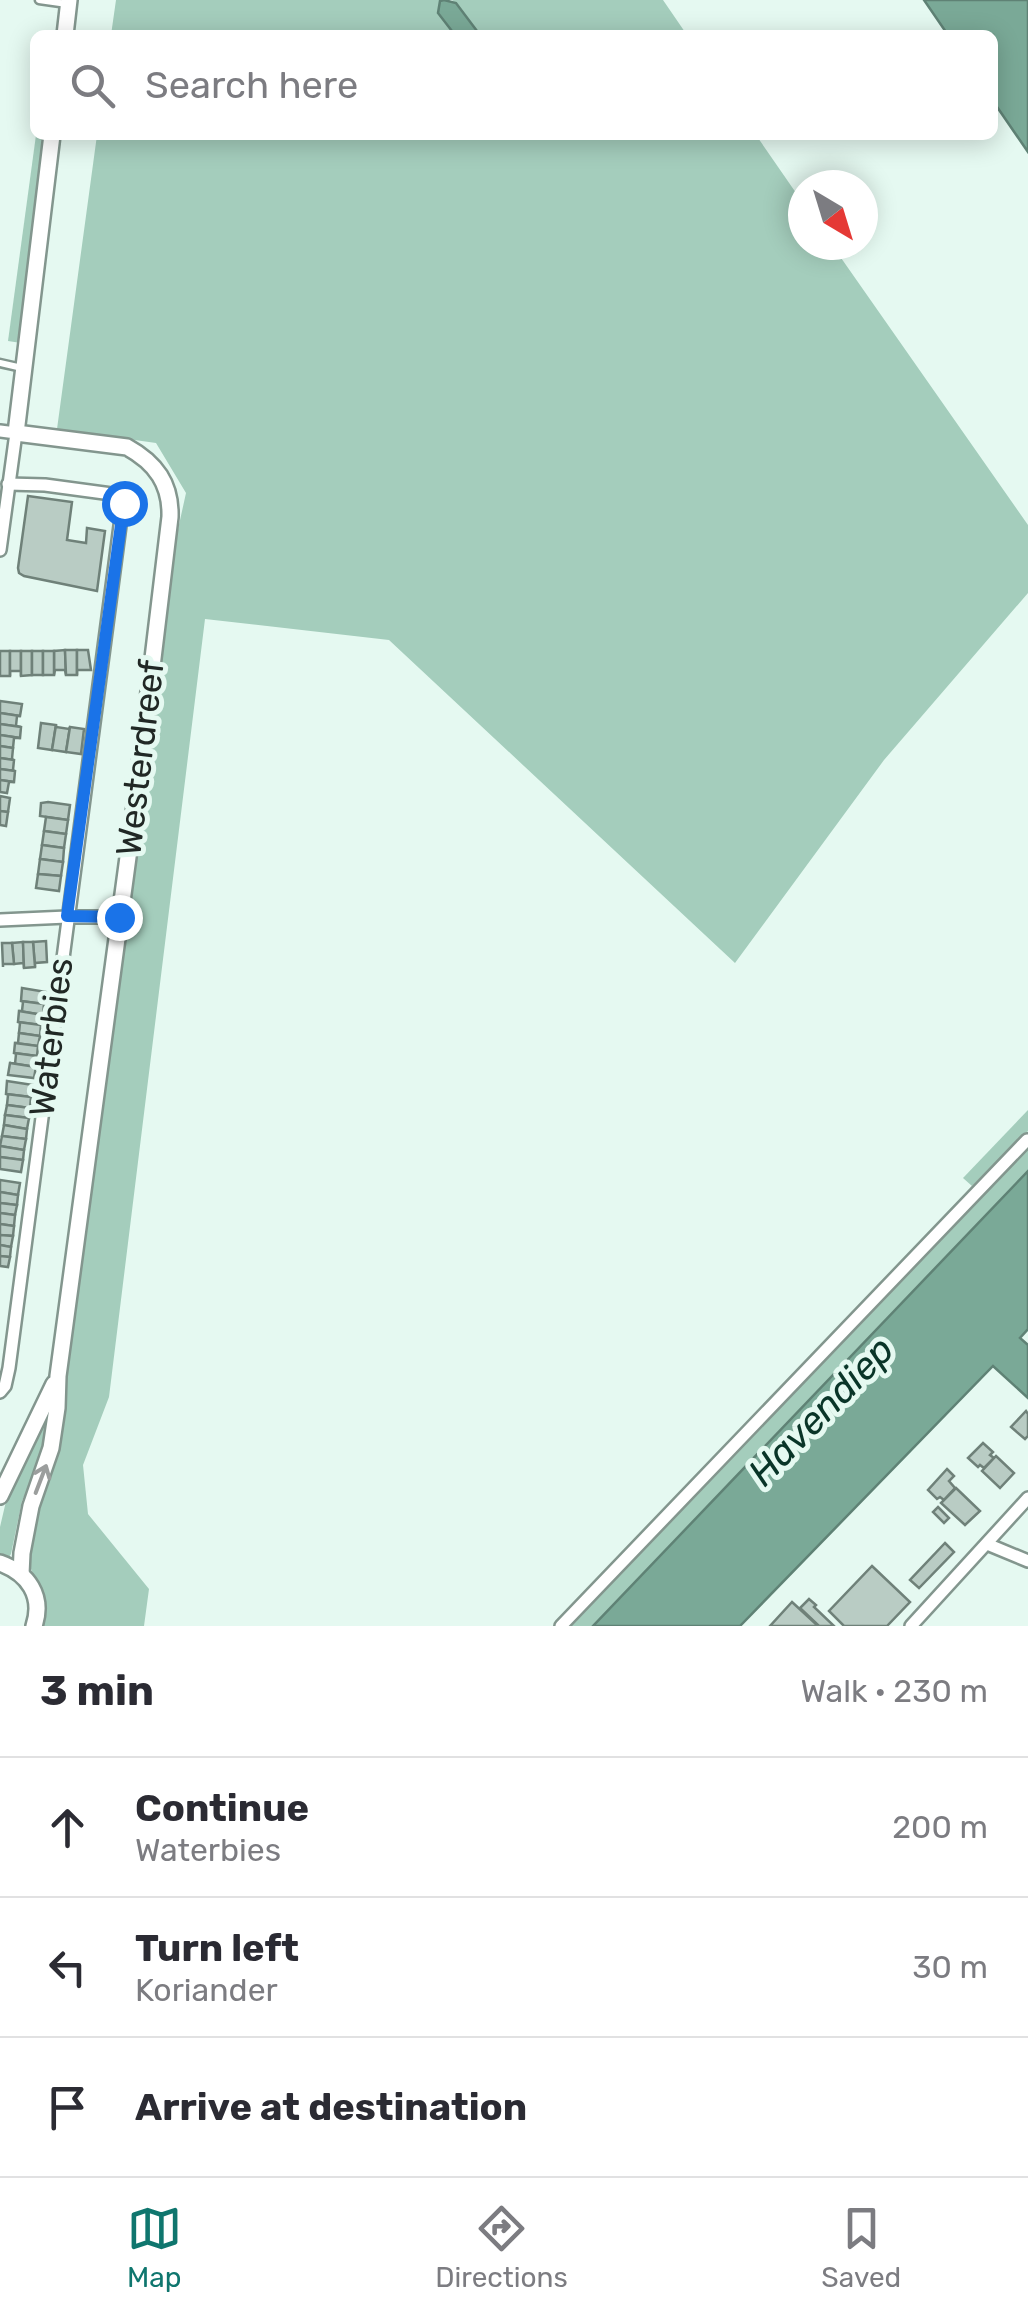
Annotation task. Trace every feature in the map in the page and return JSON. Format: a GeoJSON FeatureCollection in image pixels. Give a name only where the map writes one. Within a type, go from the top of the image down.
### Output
{"type":"FeatureCollection","features":[{"type":"Feature","properties":{"kind":"street"},"geometry":{"type":"LineString","coordinates":[[66,30],[69,2]]}},
{"type":"Feature","properties":{"kind":"street"},"geometry":{"type":"LineString","coordinates":[[0,550],[8,484],[8,432],[23,368],[51,140]]}},
{"type":"Feature","properties":{"kind":"street","name":"Westerdreef"},"geometry":{"type":"LineString","coordinates":[[8,432],[127,448],[152,464],[170,496],[166,555],[58,1376],[57,1408],[51,1448],[31,1506],[21,1574]]}},
{"type":"Feature","properties":{"kind":"street","name":"Waterbies"},"geometry":{"type":"LineString","coordinates":[[0,1392],[9,1368],[124,503],[119,495],[8,484]]}},
{"type":"Feature","properties":{"kind":"street"},"geometry":{"type":"LineString","coordinates":[[0,920],[119,917]]}},
{"type":"Feature","properties":{"kind":"street"},"geometry":{"type":"LineString","coordinates":[[561,1626],[1027,1140]]}},
{"type":"Feature","properties":{"kind":"street","name":"Westerdreef"},"geometry":{"type":"LineString","coordinates":[[0,1496],[58,1376]]}},
{"type":"Feature","properties":{"kind":"street"},"geometry":{"type":"LineString","coordinates":[[912,1626],[1028,1498]]}},
{"type":"Feature","properties":{"kind":"street"},"geometry":{"type":"LineString","coordinates":[[987,1544],[1028,1561]]}},
{"type":"Feature","properties":{"kind":"street"},"geometry":{"type":"LineString","coordinates":[[0,1563],[32,1585],[38,1614],[34,1626]]}},
{"type":"Feature","properties":{"kind":"street"},"geometry":{"type":"LineString","coordinates":[[0,1574],[25,1594],[28,1612],[22,1626]]}},
{"type":"Feature","properties":{"kind":"lane"},"geometry":{"type":"LineString","coordinates":[[39,0],[69,2]]}},
{"type":"Feature","properties":{"kind":"lane"},"geometry":{"type":"LineString","coordinates":[[0,363],[23,368]]}},
{"type":"Feature","properties":{"kind":"shaded area"},"geometry":{"type":"Polygon","coordinates":[[[116,0],[444,0],[438,13],[451,30],[112,30],[116,0]]]}},
{"type":"Feature","properties":{"kind":"shaded area"},"geometry":{"type":"Polygon","coordinates":[[[452,0],[663,0],[684,30],[476,30],[452,0]]]}},
{"type":"Feature","properties":{"kind":"shaded area"},"geometry":{"type":"Polygon","coordinates":[[[35,140],[49,140],[21,343],[8,341],[35,140]]]}},
{"type":"Feature","properties":{"kind":"shaded area"},"geometry":{"type":"Polygon","coordinates":[[[96,140],[759,140],[788,181],[788,260],[842,260],[1028,525],[1028,593],[884,760],[735,963],[389,640],[205,619],[109,1397],[83,1465],[88,1514],[149,1589],[144,1626],[40,1626],[38,1587],[28,1561],[38,1503],[55,1455],[171,561],[186,493],[156,443],[57,429],[96,140]]]}},
{"type":"Feature","properties":{"kind":"shaded area"},"geometry":{"type":"Polygon","coordinates":[[[1028,1110],[1028,1131],[972,1186],[963,1178],[1028,1110]]]}},
{"type":"Feature","properties":{"kind":"shaded area"},"geometry":{"type":"Polygon","coordinates":[[[1028,1144],[1028,1171],[593,1626],[569,1626],[778,1410],[1028,1144]]]}},
{"type":"Feature","properties":{"kind":"shaded area"},"geometry":{"type":"Polygon","coordinates":[[[53,1403],[43,1457],[22,1501],[11,1554],[0,1555],[0,1527],[7,1497],[53,1403]]]}},
{"type":"Feature","properties":{"kind":"water"},"geometry":{"type":"Polygon","coordinates":[[[924,0],[1028,0],[1028,152],[998,108],[998,30],[945,30],[924,0]]]}},
{"type":"Feature","properties":{"kind":"water"},"geometry":{"type":"Polygon","coordinates":[[[440,1],[456,3],[476,30],[451,30],[438,13],[440,1]]]}},
{"type":"Feature","properties":{"kind":"water","name":"Havendiep"},"geometry":{"type":"Polygon","coordinates":[[[1028,1171],[1028,1329],[1020,1338],[1028,1345],[1028,1398],[993,1366],[740,1626],[593,1626],[1028,1171]]]}},
{"type":"Feature","properties":{"kind":"building"},"geometry":{"type":"Polygon","coordinates":[[[28,496],[72,502],[67,540],[86,543],[87,528],[105,531],[97,591],[19,573],[28,496]]]}},
{"type":"Feature","properties":{"kind":"building"},"geometry":{"type":"Polygon","coordinates":[[[65,650],[66,675],[65,670],[55,670],[54,675],[54,651],[65,650]]]}},
{"type":"Feature","properties":{"kind":"building"},"geometry":{"type":"Polygon","coordinates":[[[65,650],[77,650],[77,675],[66,675],[65,650]]]}},
{"type":"Feature","properties":{"kind":"building"},"geometry":{"type":"Polygon","coordinates":[[[77,650],[88,650],[91,670],[77,670],[77,650]]]}},
{"type":"Feature","properties":{"kind":"building"},"geometry":{"type":"Polygon","coordinates":[[[0,651],[10,651],[10,676],[0,676],[0,651]]]}},
{"type":"Feature","properties":{"kind":"building"},"geometry":{"type":"Polygon","coordinates":[[[10,651],[21,651],[21,671],[10,671],[10,651]]]}},
{"type":"Feature","properties":{"kind":"building"},"geometry":{"type":"Polygon","coordinates":[[[21,651],[32,651],[32,675],[21,676],[21,651]]]}},
{"type":"Feature","properties":{"kind":"building"},"geometry":{"type":"Polygon","coordinates":[[[32,651],[43,651],[43,675],[32,675],[32,651]]]}},
{"type":"Feature","properties":{"kind":"building"},"geometry":{"type":"Polygon","coordinates":[[[43,651],[54,651],[54,675],[43,675],[43,651]]]}},
{"type":"Feature","properties":{"kind":"building"},"geometry":{"type":"Polygon","coordinates":[[[0,701],[22,704],[20,716],[0,713],[0,701]]]}},
{"type":"Feature","properties":{"kind":"building"},"geometry":{"type":"Polygon","coordinates":[[[0,713],[20,716],[16,726],[21,727],[0,724],[0,713]]]}},
{"type":"Feature","properties":{"kind":"building"},"geometry":{"type":"Polygon","coordinates":[[[41,723],[56,725],[52,750],[38,748],[41,723]]]}},
{"type":"Feature","properties":{"kind":"building"},"geometry":{"type":"Polygon","coordinates":[[[0,724],[21,727],[20,738],[0,735],[0,724]]]}},
{"type":"Feature","properties":{"kind":"building"},"geometry":{"type":"Polygon","coordinates":[[[56,725],[70,727],[66,752],[52,750],[56,725]]]}},
{"type":"Feature","properties":{"kind":"building"},"geometry":{"type":"Polygon","coordinates":[[[70,727],[84,729],[81,754],[66,752],[70,727]]]}},
{"type":"Feature","properties":{"kind":"building"},"geometry":{"type":"Polygon","coordinates":[[[0,735],[20,738],[14,738],[13,748],[0,746],[0,735]]]}},
{"type":"Feature","properties":{"kind":"building"},"geometry":{"type":"Polygon","coordinates":[[[0,746],[13,748],[14,760],[0,758],[0,746]]]}},
{"type":"Feature","properties":{"kind":"building"},"geometry":{"type":"Polygon","coordinates":[[[0,758],[14,760],[15,771],[0,769],[0,758]]]}},
{"type":"Feature","properties":{"kind":"building"},"geometry":{"type":"Polygon","coordinates":[[[0,769],[15,771],[14,782],[0,780],[0,769]]]}},
{"type":"Feature","properties":{"kind":"building"},"geometry":{"type":"Polygon","coordinates":[[[0,780],[14,782],[9,782],[7,793],[0,792],[0,780]]]}},
{"type":"Feature","properties":{"kind":"building"},"geometry":{"type":"Polygon","coordinates":[[[0,796],[10,798],[8,812],[0,811],[0,796]]]}},
{"type":"Feature","properties":{"kind":"building"},"geometry":{"type":"Polygon","coordinates":[[[41,803],[70,805],[68,820],[40,816],[41,803]]]}},
{"type":"Feature","properties":{"kind":"building"},"geometry":{"type":"Polygon","coordinates":[[[0,811],[8,812],[6,826],[0,825],[0,811]]]}},
{"type":"Feature","properties":{"kind":"building"},"geometry":{"type":"Polygon","coordinates":[[[46,817],[68,820],[66,834],[44,831],[46,817]]]}},
{"type":"Feature","properties":{"kind":"building"},"geometry":{"type":"Polygon","coordinates":[[[44,831],[66,834],[64,848],[42,845],[44,831]]]}},
{"type":"Feature","properties":{"kind":"building"},"geometry":{"type":"Polygon","coordinates":[[[42,845],[64,848],[63,862],[40,859],[42,845]]]}},
{"type":"Feature","properties":{"kind":"building"},"geometry":{"type":"Polygon","coordinates":[[[40,859],[63,862],[61,876],[38,874],[40,859]]]}},
{"type":"Feature","properties":{"kind":"building"},"geometry":{"type":"Polygon","coordinates":[[[38,874],[61,876],[59,891],[36,888],[38,874]]]}},
{"type":"Feature","properties":{"kind":"building"},"geometry":{"type":"Polygon","coordinates":[[[46,941],[47,962],[35,963],[35,967],[33,942],[46,941]]]}},
{"type":"Feature","properties":{"kind":"building"},"geometry":{"type":"Polygon","coordinates":[[[23,942],[24,963],[14,964],[12,943],[23,942]]]}},
{"type":"Feature","properties":{"kind":"building"},"geometry":{"type":"Polygon","coordinates":[[[23,942],[33,942],[35,967],[24,968],[23,942]]]}},
{"type":"Feature","properties":{"kind":"building"},"geometry":{"type":"Polygon","coordinates":[[[2,943],[12,943],[14,964],[3,967],[2,943]]]}},
{"type":"Feature","properties":{"kind":"building"},"geometry":{"type":"Polygon","coordinates":[[[22,988],[46,992],[44,1004],[21,1001],[22,988]]]}},
{"type":"Feature","properties":{"kind":"building"},"geometry":{"type":"Polygon","coordinates":[[[21,1001],[44,1004],[43,1015],[19,1011],[21,1001]]]}},
{"type":"Feature","properties":{"kind":"building"},"geometry":{"type":"Polygon","coordinates":[[[19,1011],[43,1015],[41,1025],[18,1022],[19,1011]]]}},
{"type":"Feature","properties":{"kind":"building"},"geometry":{"type":"Polygon","coordinates":[[[18,1022],[41,1025],[40,1036],[19,1033],[18,1022]]]}},
{"type":"Feature","properties":{"kind":"building"},"geometry":{"type":"Polygon","coordinates":[[[19,1033],[40,1036],[38,1046],[15,1043],[19,1033]]]}},
{"type":"Feature","properties":{"kind":"building"},"geometry":{"type":"Polygon","coordinates":[[[15,1043],[38,1046],[37,1056],[14,1053],[15,1043]]]}},
{"type":"Feature","properties":{"kind":"building"},"geometry":{"type":"Polygon","coordinates":[[[14,1053],[37,1056],[36,1067],[15,1064],[14,1053]]]}},
{"type":"Feature","properties":{"kind":"building"},"geometry":{"type":"Polygon","coordinates":[[[10,1063],[36,1067],[34,1078],[8,1075],[10,1063]]]}},
{"type":"Feature","properties":{"kind":"building"},"geometry":{"type":"Polygon","coordinates":[[[7,1081],[33,1085],[31,1097],[6,1094],[7,1081]]]}},
{"type":"Feature","properties":{"kind":"building"},"geometry":{"type":"Polygon","coordinates":[[[6,1094],[31,1097],[30,1108],[7,1105],[6,1094]]]}},
{"type":"Feature","properties":{"kind":"building"},"geometry":{"type":"Polygon","coordinates":[[[7,1105],[30,1108],[29,1118],[5,1115],[7,1105]]]}},
{"type":"Feature","properties":{"kind":"building"},"geometry":{"type":"Polygon","coordinates":[[[5,1115],[29,1118],[27,1129],[4,1125],[5,1115]]]}},
{"type":"Feature","properties":{"kind":"building"},"geometry":{"type":"Polygon","coordinates":[[[4,1125],[27,1129],[26,1139],[2,1136],[4,1125]]]}},
{"type":"Feature","properties":{"kind":"building"},"geometry":{"type":"Polygon","coordinates":[[[2,1136],[26,1139],[24,1150],[0,1146],[2,1136]]]}},
{"type":"Feature","properties":{"kind":"building"},"geometry":{"type":"Polygon","coordinates":[[[0,1146],[24,1150],[23,1160],[0,1157],[0,1146]]]}},
{"type":"Feature","properties":{"kind":"building"},"geometry":{"type":"Polygon","coordinates":[[[0,1157],[23,1160],[21,1172],[0,1169],[0,1157]]]}},
{"type":"Feature","properties":{"kind":"building"},"geometry":{"type":"Polygon","coordinates":[[[0,1180],[20,1183],[18,1195],[0,1192],[0,1180]]]}},
{"type":"Feature","properties":{"kind":"building"},"geometry":{"type":"Polygon","coordinates":[[[0,1192],[18,1195],[17,1205],[0,1203],[0,1192]]]}},
{"type":"Feature","properties":{"kind":"building"},"geometry":{"type":"Polygon","coordinates":[[[0,1203],[17,1205],[15,1215],[0,1213],[0,1203]]]}},
{"type":"Feature","properties":{"kind":"building"},"geometry":{"type":"Polygon","coordinates":[[[0,1213],[15,1215],[14,1226],[0,1224],[0,1213]]]}},
{"type":"Feature","properties":{"kind":"building"},"geometry":{"type":"Polygon","coordinates":[[[0,1224],[14,1226],[13,1236],[0,1235],[0,1224]]]}},
{"type":"Feature","properties":{"kind":"building"},"geometry":{"type":"Polygon","coordinates":[[[0,1235],[13,1236],[11,1247],[0,1245],[0,1235]]]}},
{"type":"Feature","properties":{"kind":"building"},"geometry":{"type":"Polygon","coordinates":[[[0,1245],[11,1247],[10,1257],[0,1256],[0,1245]]]}},
{"type":"Feature","properties":{"kind":"building"},"geometry":{"type":"Polygon","coordinates":[[[0,1256],[10,1257],[8,1267],[0,1266],[0,1256]]]}},
{"type":"Feature","properties":{"kind":"building"},"geometry":{"type":"Polygon","coordinates":[[[1026,1411],[1028,1436],[1025,1439],[1011,1427],[1026,1411]]]}},
{"type":"Feature","properties":{"kind":"building"},"geometry":{"type":"Polygon","coordinates":[[[983,1443],[994,1458],[984,1468],[968,1458],[983,1443]]]}},
{"type":"Feature","properties":{"kind":"building"},"geometry":{"type":"Polygon","coordinates":[[[996,1456],[1014,1473],[1000,1488],[982,1471],[996,1456]]]}},
{"type":"Feature","properties":{"kind":"building"},"geometry":{"type":"Polygon","coordinates":[[[947,1469],[954,1476],[949,1481],[955,1488],[944,1500],[937,1499],[928,1490],[947,1469]]]}},
{"type":"Feature","properties":{"kind":"building"},"geometry":{"type":"Polygon","coordinates":[[[956,1488],[980,1511],[965,1525],[941,1503],[956,1488]]]}},
{"type":"Feature","properties":{"kind":"building"},"geometry":{"type":"Polygon","coordinates":[[[938,1507],[949,1518],[944,1523],[933,1512],[938,1507]]]}},
{"type":"Feature","properties":{"kind":"building"},"geometry":{"type":"Polygon","coordinates":[[[945,1543],[954,1552],[919,1588],[910,1580],[945,1543]]]}},
{"type":"Feature","properties":{"kind":"building"},"geometry":{"type":"Polygon","coordinates":[[[872,1566],[910,1602],[887,1626],[844,1626],[829,1611],[872,1566]]]}},
{"type":"Feature","properties":{"kind":"building"},"geometry":{"type":"Polygon","coordinates":[[[809,1599],[834,1626],[819,1626],[800,1608],[809,1599]]]}},
{"type":"Feature","properties":{"kind":"building"},"geometry":{"type":"Polygon","coordinates":[[[792,1602],[818,1626],[770,1626],[792,1602]]]}},
{"type":"Feature","properties":{"kind":"route"},"geometry":{"type":"LineString","coordinates":[[119,917],[67,916],[124,503]]}}]}
